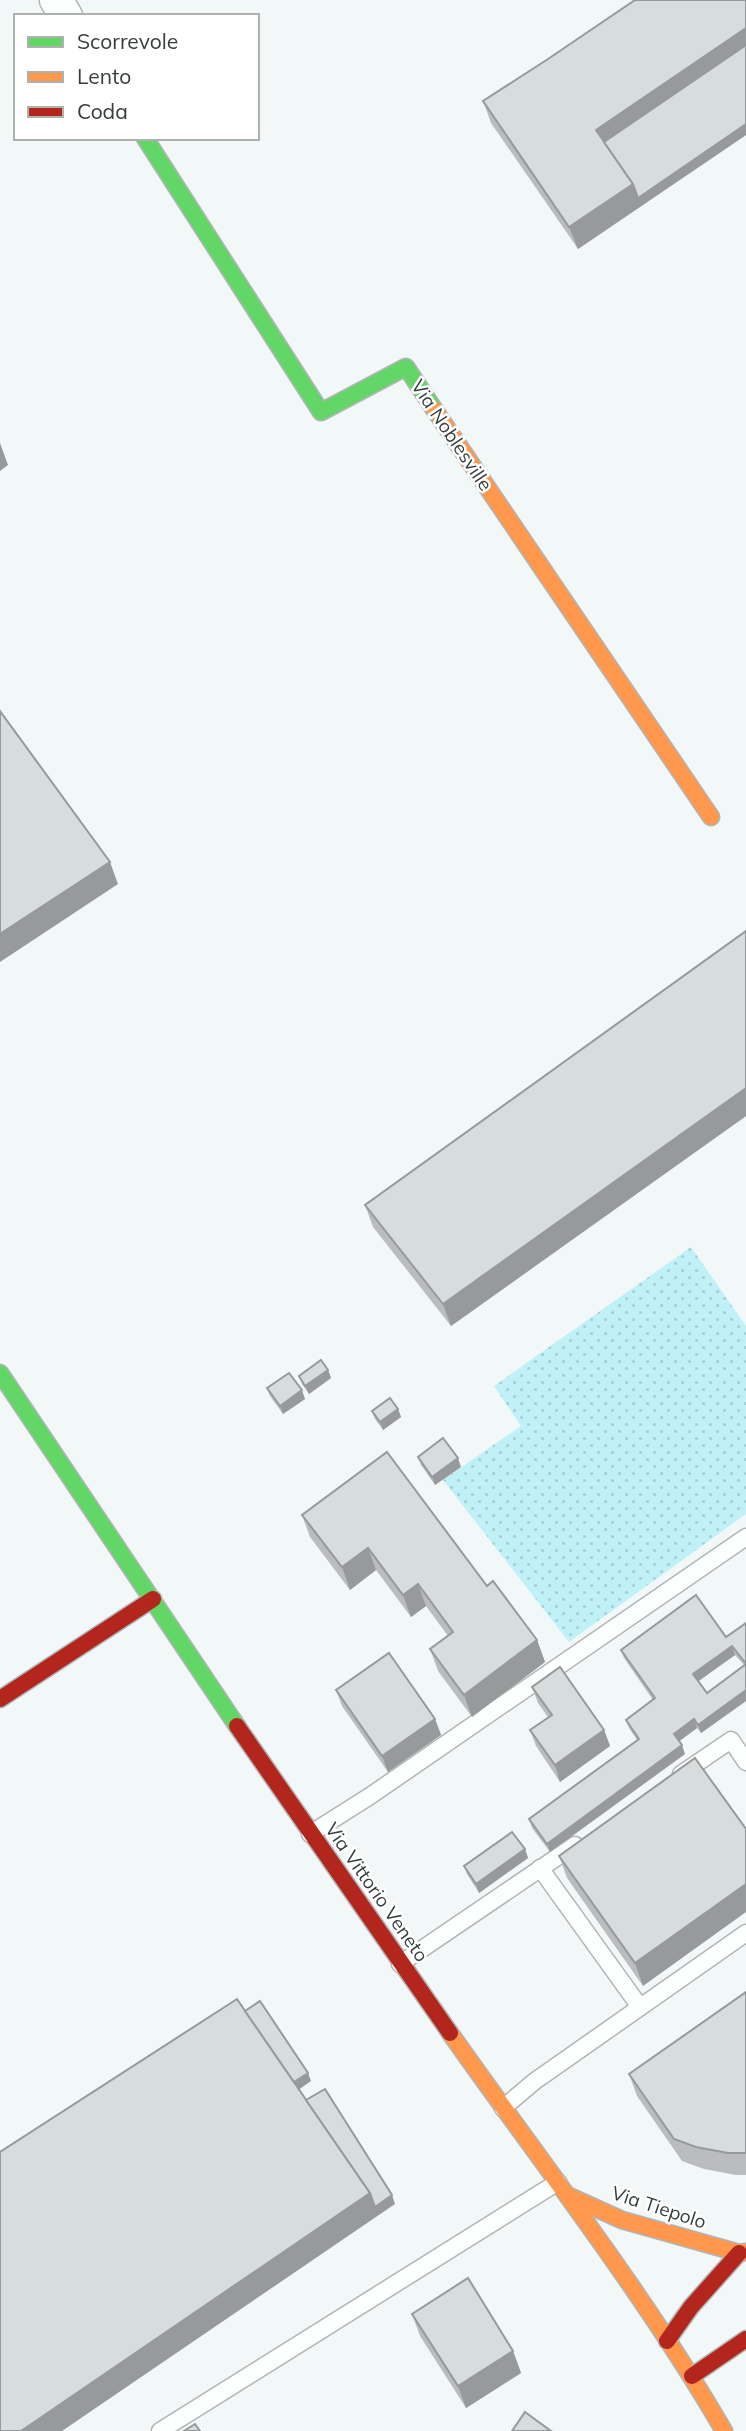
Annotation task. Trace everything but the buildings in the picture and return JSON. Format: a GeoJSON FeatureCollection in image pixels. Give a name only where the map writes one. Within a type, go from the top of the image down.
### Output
{"type":"FeatureCollection","features":[{"type":"Feature","properties":{"kind":"street","name":"Via Noblesville"},"geometry":{"type":"LineString","coordinates":[[146,140],[321,412],[406,367],[711,817]]}},
{"type":"Feature","properties":{"kind":"street","name":"Via Vittorio Veneto"},"geometry":{"type":"LineString","coordinates":[[0,1373],[400,1964],[502,2108],[569,2196],[692,2376],[724,2431]]}},
{"type":"Feature","properties":{"kind":"street"},"geometry":{"type":"LineString","coordinates":[[0,1699],[153,1599]]}},
{"type":"Feature","properties":{"kind":"street","name":"Via Tiepolo"},"geometry":{"type":"LineString","coordinates":[[569,2196],[622,2220],[742,2252],[691,2307],[667,2341]]}},
{"type":"Feature","properties":{"kind":"street"},"geometry":{"type":"LineString","coordinates":[[692,2376],[746,2339]]}},
{"type":"Feature","properties":{"kind":"lane"},"geometry":{"type":"LineString","coordinates":[[310,1833],[370,1796],[746,1537]]}},
{"type":"Feature","properties":{"kind":"lane"},"geometry":{"type":"LineString","coordinates":[[664,1785],[731,1740],[746,1762]]}},
{"type":"Feature","properties":{"kind":"lane"},"geometry":{"type":"LineString","coordinates":[[400,1964],[585,1838]]}},
{"type":"Feature","properties":{"kind":"lane"},"geometry":{"type":"LineString","coordinates":[[540,1868],[640,2007]]}},
{"type":"Feature","properties":{"kind":"lane"},"geometry":{"type":"LineString","coordinates":[[502,2108],[535,2081],[746,1933]]}},
{"type":"Feature","properties":{"kind":"lane"},"geometry":{"type":"LineString","coordinates":[[160,2431],[558,2182]]}},
{"type":"Feature","properties":{"kind":"shaded area"},"geometry":{"type":"Polygon","coordinates":[[[691,1247],[746,1326],[746,1514],[569,1642],[443,1480],[521,1426],[494,1386],[691,1247]]]}},
{"type":"Feature","properties":{"kind":"traffic: fast"},"geometry":{"type":"LineString","coordinates":[[146,140],[321,412],[406,367],[434,409]]}},
{"type":"Feature","properties":{"kind":"traffic: fast"},"geometry":{"type":"LineString","coordinates":[[0,1373],[237,1726]]}},
{"type":"Feature","properties":{"kind":"traffic: slow"},"geometry":{"type":"LineString","coordinates":[[434,409],[711,817]]}},
{"type":"Feature","properties":{"kind":"traffic: slow"},"geometry":{"type":"LineString","coordinates":[[450,2033],[592,2229],[693,2379],[724,2431]]}},
{"type":"Feature","properties":{"kind":"traffic: slow"},"geometry":{"type":"LineString","coordinates":[[569,2196],[622,2220],[739,2253],[746,2252]]}},
{"type":"Feature","properties":{"kind":"traffic: jam"},"geometry":{"type":"LineString","coordinates":[[0,1699],[153,1599]]}},
{"type":"Feature","properties":{"kind":"traffic: jam"},"geometry":{"type":"LineString","coordinates":[[237,1726],[450,2033]]}},
{"type":"Feature","properties":{"kind":"traffic: jam"},"geometry":{"type":"LineString","coordinates":[[667,2341],[691,2307],[739,2253]]}},
{"type":"Feature","properties":{"kind":"traffic: jam"},"geometry":{"type":"LineString","coordinates":[[692,2376],[746,2339]]}}]}
